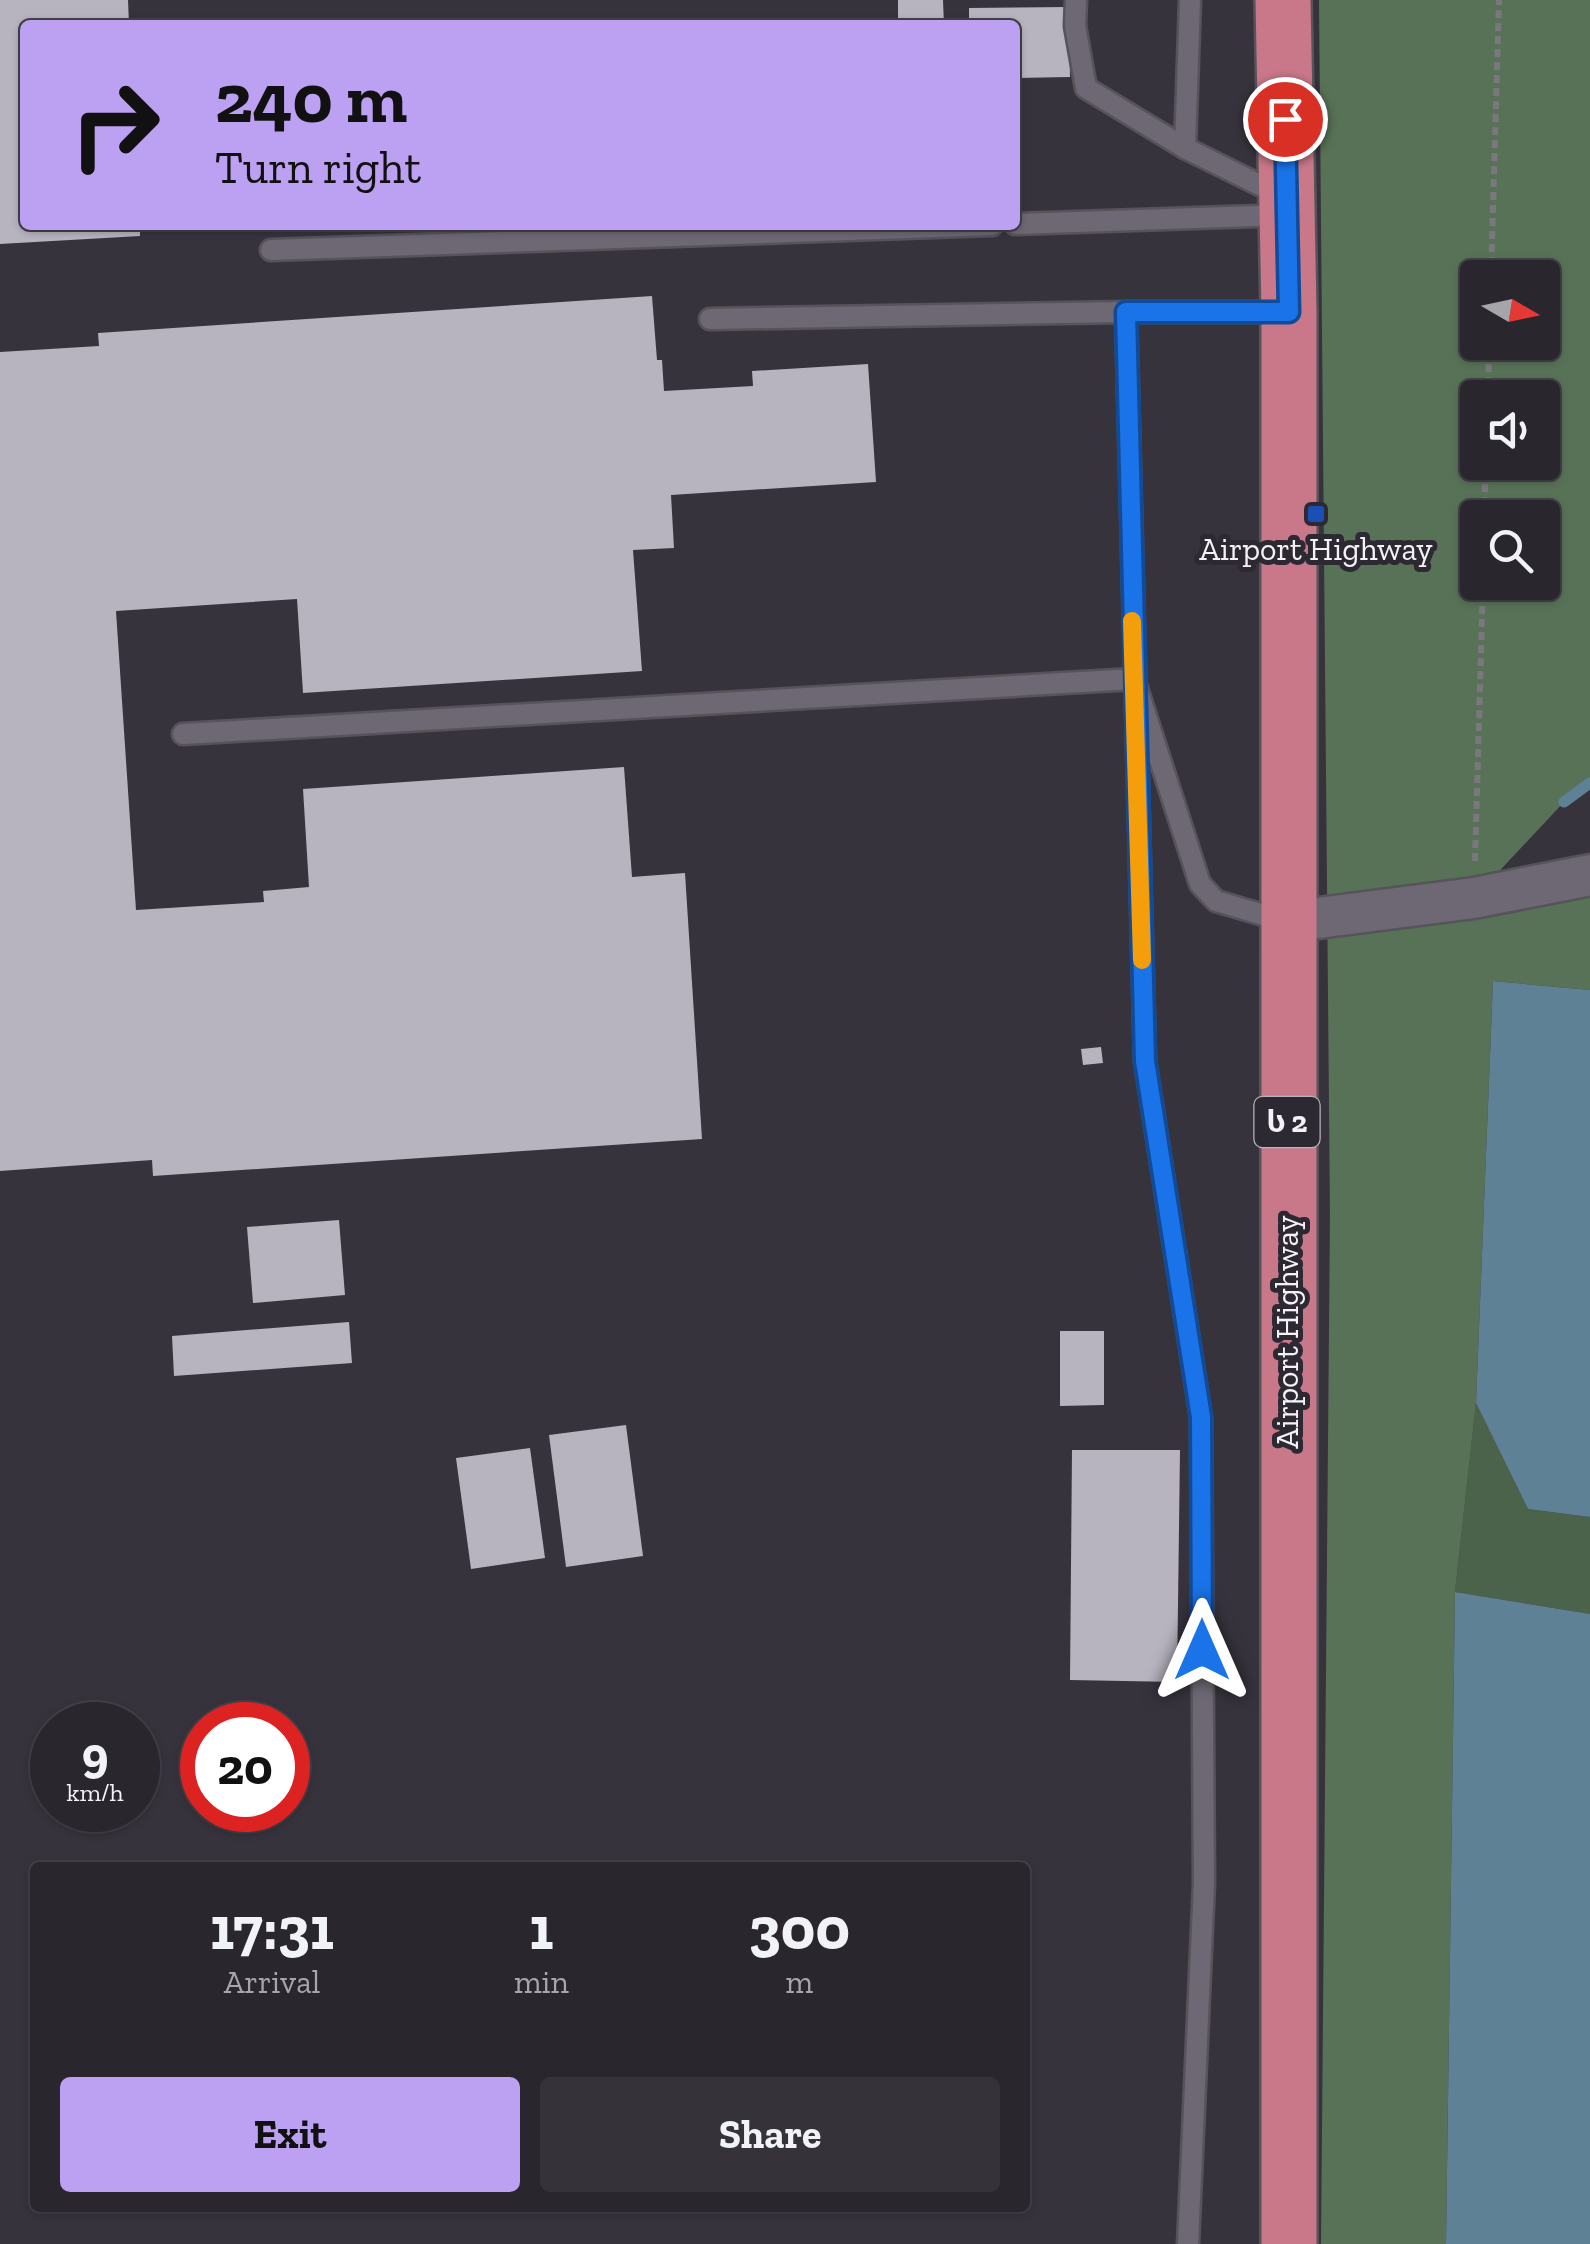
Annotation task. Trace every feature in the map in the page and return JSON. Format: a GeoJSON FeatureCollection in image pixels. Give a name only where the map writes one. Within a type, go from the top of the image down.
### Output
{"type":"FeatureCollection","features":[{"type":"Feature","properties":{"kind":"highway","name":"Airport Highway"},"geometry":{"type":"LineString","coordinates":[[1283,0],[1289,312],[1288,2244]]}},
{"type":"Feature","properties":{"kind":"street"},"geometry":{"type":"LineString","coordinates":[[1287,922],[1474,898],[1590,874]]}},
{"type":"Feature","properties":{"kind":"lane"},"geometry":{"type":"LineString","coordinates":[[1076,0],[1075,26],[1086,88],[1286,207]]}},
{"type":"Feature","properties":{"kind":"lane"},"geometry":{"type":"LineString","coordinates":[[1185,148],[1190,0]]}},
{"type":"Feature","properties":{"kind":"lane"},"geometry":{"type":"LineString","coordinates":[[1020,224],[1286,207]]}},
{"type":"Feature","properties":{"kind":"lane"},"geometry":{"type":"LineString","coordinates":[[271,250],[848,230]]}},
{"type":"Feature","properties":{"kind":"lane"},"geometry":{"type":"LineString","coordinates":[[1126,312],[1145,1061],[1201,1417],[1204,1884],[1188,2244]]}},
{"type":"Feature","properties":{"kind":"lane"},"geometry":{"type":"LineString","coordinates":[[710,319],[1289,312]]}},
{"type":"Feature","properties":{"kind":"lane"},"geometry":{"type":"LineString","coordinates":[[183,734],[1134,679]]}},
{"type":"Feature","properties":{"kind":"lane"},"geometry":{"type":"LineString","coordinates":[[1134,679],[1200,884],[1216,901],[1287,922]]}},
{"type":"Feature","properties":{"kind":"path"},"geometry":{"type":"LineString","coordinates":[[1492,260],[1499,0]]}},
{"type":"Feature","properties":{"kind":"path"},"geometry":{"type":"LineString","coordinates":[[1474,898],[1482,600]]}},
{"type":"Feature","properties":{"kind":"green space"},"geometry":{"type":"Polygon","coordinates":[[[1319,0],[1590,0],[1590,783],[1564,802],[1475,897],[1590,875],[1590,990],[1493,981],[1476,1403],[1455,1592],[1446,2244],[1321,2244],[1330,1215],[1319,0]]]}},
{"type":"Feature","properties":{"kind":"green space"},"geometry":{"type":"Polygon","coordinates":[[[1476,1403],[1528,1509],[1590,1517],[1590,1614],[1455,1592],[1476,1403]]]}},
{"type":"Feature","properties":{"kind":"water"},"geometry":{"type":"Polygon","coordinates":[[[1493,981],[1590,990],[1590,1517],[1528,1509],[1476,1403],[1493,981]]]}},
{"type":"Feature","properties":{"kind":"water"},"geometry":{"type":"Polygon","coordinates":[[[1455,1592],[1590,1614],[1590,2244],[1446,2244],[1455,1592]]]}},
{"type":"Feature","properties":{"kind":"building"},"geometry":{"type":"Polygon","coordinates":[[[0,0],[128,0],[129,20],[20,20],[20,230],[140,230],[140,236],[0,244],[0,0]]]}},
{"type":"Feature","properties":{"kind":"building"},"geometry":{"type":"Polygon","coordinates":[[[898,0],[943,0],[944,20],[898,20],[898,0]]]}},
{"type":"Feature","properties":{"kind":"building"},"geometry":{"type":"Polygon","coordinates":[[[1069,7],[1070,77],[1020,78],[1020,20],[969,20],[969,8],[1069,7]]]}},
{"type":"Feature","properties":{"kind":"building"},"geometry":{"type":"Polygon","coordinates":[[[652,296],[657,360],[662,360],[664,391],[753,386],[752,371],[868,364],[876,482],[671,495],[674,548],[633,550],[642,671],[303,693],[297,599],[116,611],[136,910],[264,902],[263,891],[309,887],[303,789],[624,767],[632,877],[685,873],[702,1139],[153,1176],[152,1160],[0,1171],[0,352],[99,346],[98,333],[652,296]]]}},
{"type":"Feature","properties":{"kind":"building"},"geometry":{"type":"Polygon","coordinates":[[[1101,1047],[1103,1063],[1083,1065],[1081,1049],[1101,1047]]]}},
{"type":"Feature","properties":{"kind":"building"},"geometry":{"type":"Polygon","coordinates":[[[339,1220],[345,1295],[253,1303],[247,1227],[339,1220]]]}},
{"type":"Feature","properties":{"kind":"building"},"geometry":{"type":"Polygon","coordinates":[[[349,1322],[352,1363],[174,1376],[172,1336],[349,1322]]]}},
{"type":"Feature","properties":{"kind":"building"},"geometry":{"type":"Polygon","coordinates":[[[1060,1331],[1104,1331],[1104,1405],[1060,1406],[1060,1331]]]}},
{"type":"Feature","properties":{"kind":"building"},"geometry":{"type":"Polygon","coordinates":[[[626,1425],[643,1556],[566,1567],[549,1435],[626,1425]]]}},
{"type":"Feature","properties":{"kind":"building"},"geometry":{"type":"Polygon","coordinates":[[[530,1448],[545,1558],[471,1569],[456,1458],[530,1448]]]}},
{"type":"Feature","properties":{"kind":"building"},"geometry":{"type":"Polygon","coordinates":[[[1072,1450],[1180,1450],[1177,1682],[1070,1680],[1072,1450]]]}},
{"type":"Feature","properties":{"kind":"waterway"},"geometry":{"type":"LineString","coordinates":[[1564,802],[1590,783]]}},
{"type":"Feature","properties":{"kind":"slow traffic"},"geometry":{"type":"LineString","coordinates":[[1132,621],[1142,960]]}},
{"type":"Feature","properties":{"kind":"place","name":"Airport Highway"},"geometry":{"type":"Point","coordinates":[1316,514]}},
{"type":"Feature","properties":{"kind":"route"},"geometry":{"type":"LineString","coordinates":[[1202,1650],[1201,1417],[1145,1061],[1124,356],[1126,312],[1289,312],[1285,119]]}}]}
